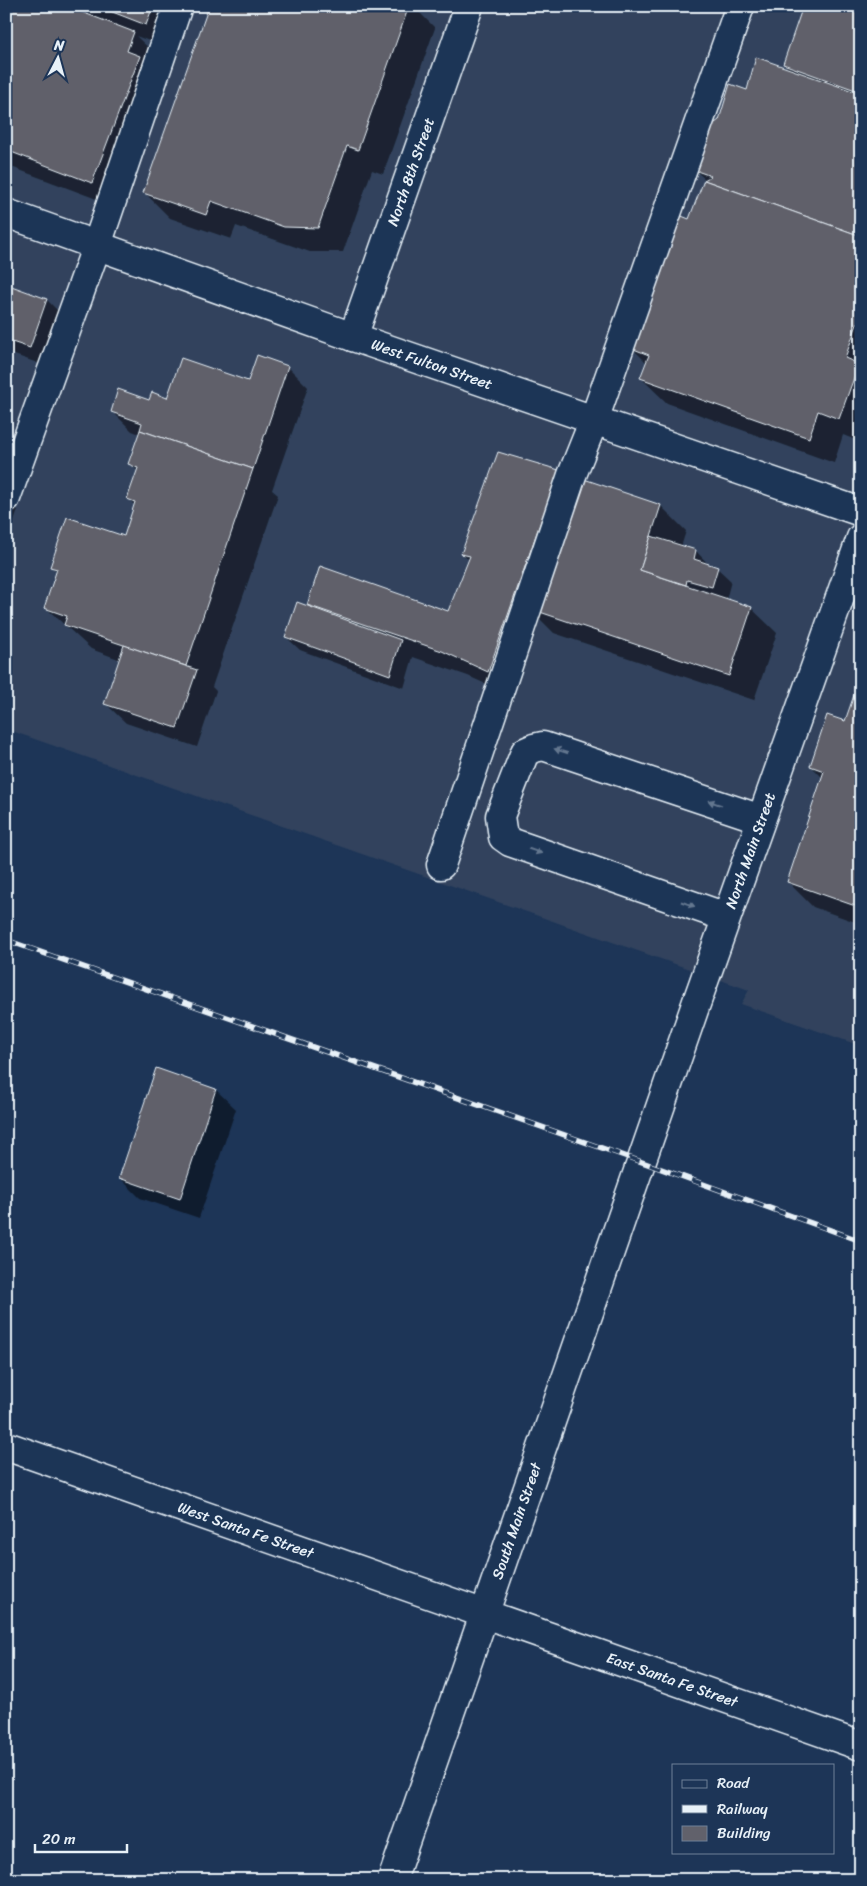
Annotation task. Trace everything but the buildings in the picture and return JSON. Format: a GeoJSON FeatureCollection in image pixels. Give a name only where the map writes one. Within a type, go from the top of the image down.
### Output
{"type":"FeatureCollection","features":[{"type":"Feature","properties":{"kind":"street"},"geometry":{"type":"LineString","coordinates":[[6,498],[97,246],[178,6]]}},
{"type":"Feature","properties":{"kind":"street","name":"North 8th Street"},"geometry":{"type":"LineString","coordinates":[[353,336],[469,6]]}},
{"type":"Feature","properties":{"kind":"street"},"geometry":{"type":"LineString","coordinates":[[441,865],[572,475],[594,420],[740,6]]}},
{"type":"Feature","properties":{"kind":"street","name":"West Fulton Street"},"geometry":{"type":"LineString","coordinates":[[6,213],[353,336],[861,512]]}},
{"type":"Feature","properties":{"kind":"street","name":"North Main Street"},"geometry":{"type":"LineString","coordinates":[[642,1162],[726,917],[861,538]]}},
{"type":"Feature","properties":{"kind":"street"},"geometry":{"type":"LineString","coordinates":[[726,917],[510,842],[503,837],[500,816],[525,752],[543,746],[761,819]]}},
{"type":"Feature","properties":{"kind":"street","name":"South Main Street"},"geometry":{"type":"LineString","coordinates":[[392,1880],[642,1162]]}},
{"type":"Feature","properties":{"kind":"street","name":"West Santa Fe Street"},"geometry":{"type":"LineString","coordinates":[[6,1446],[484,1613]]}},
{"type":"Feature","properties":{"kind":"street","name":"East Santa Fe Street"},"geometry":{"type":"LineString","coordinates":[[484,1613],[861,1746]]}},
{"type":"Feature","properties":{"kind":"shaded area"},"geometry":{"type":"Polygon","coordinates":[[[6,6],[861,6],[861,1046],[741,1004],[749,990],[6,729],[6,6]]]}},
{"type":"Feature","properties":{"kind":"railway"},"geometry":{"type":"LineString","coordinates":[[6,940],[642,1162],[861,1241]]}}]}
